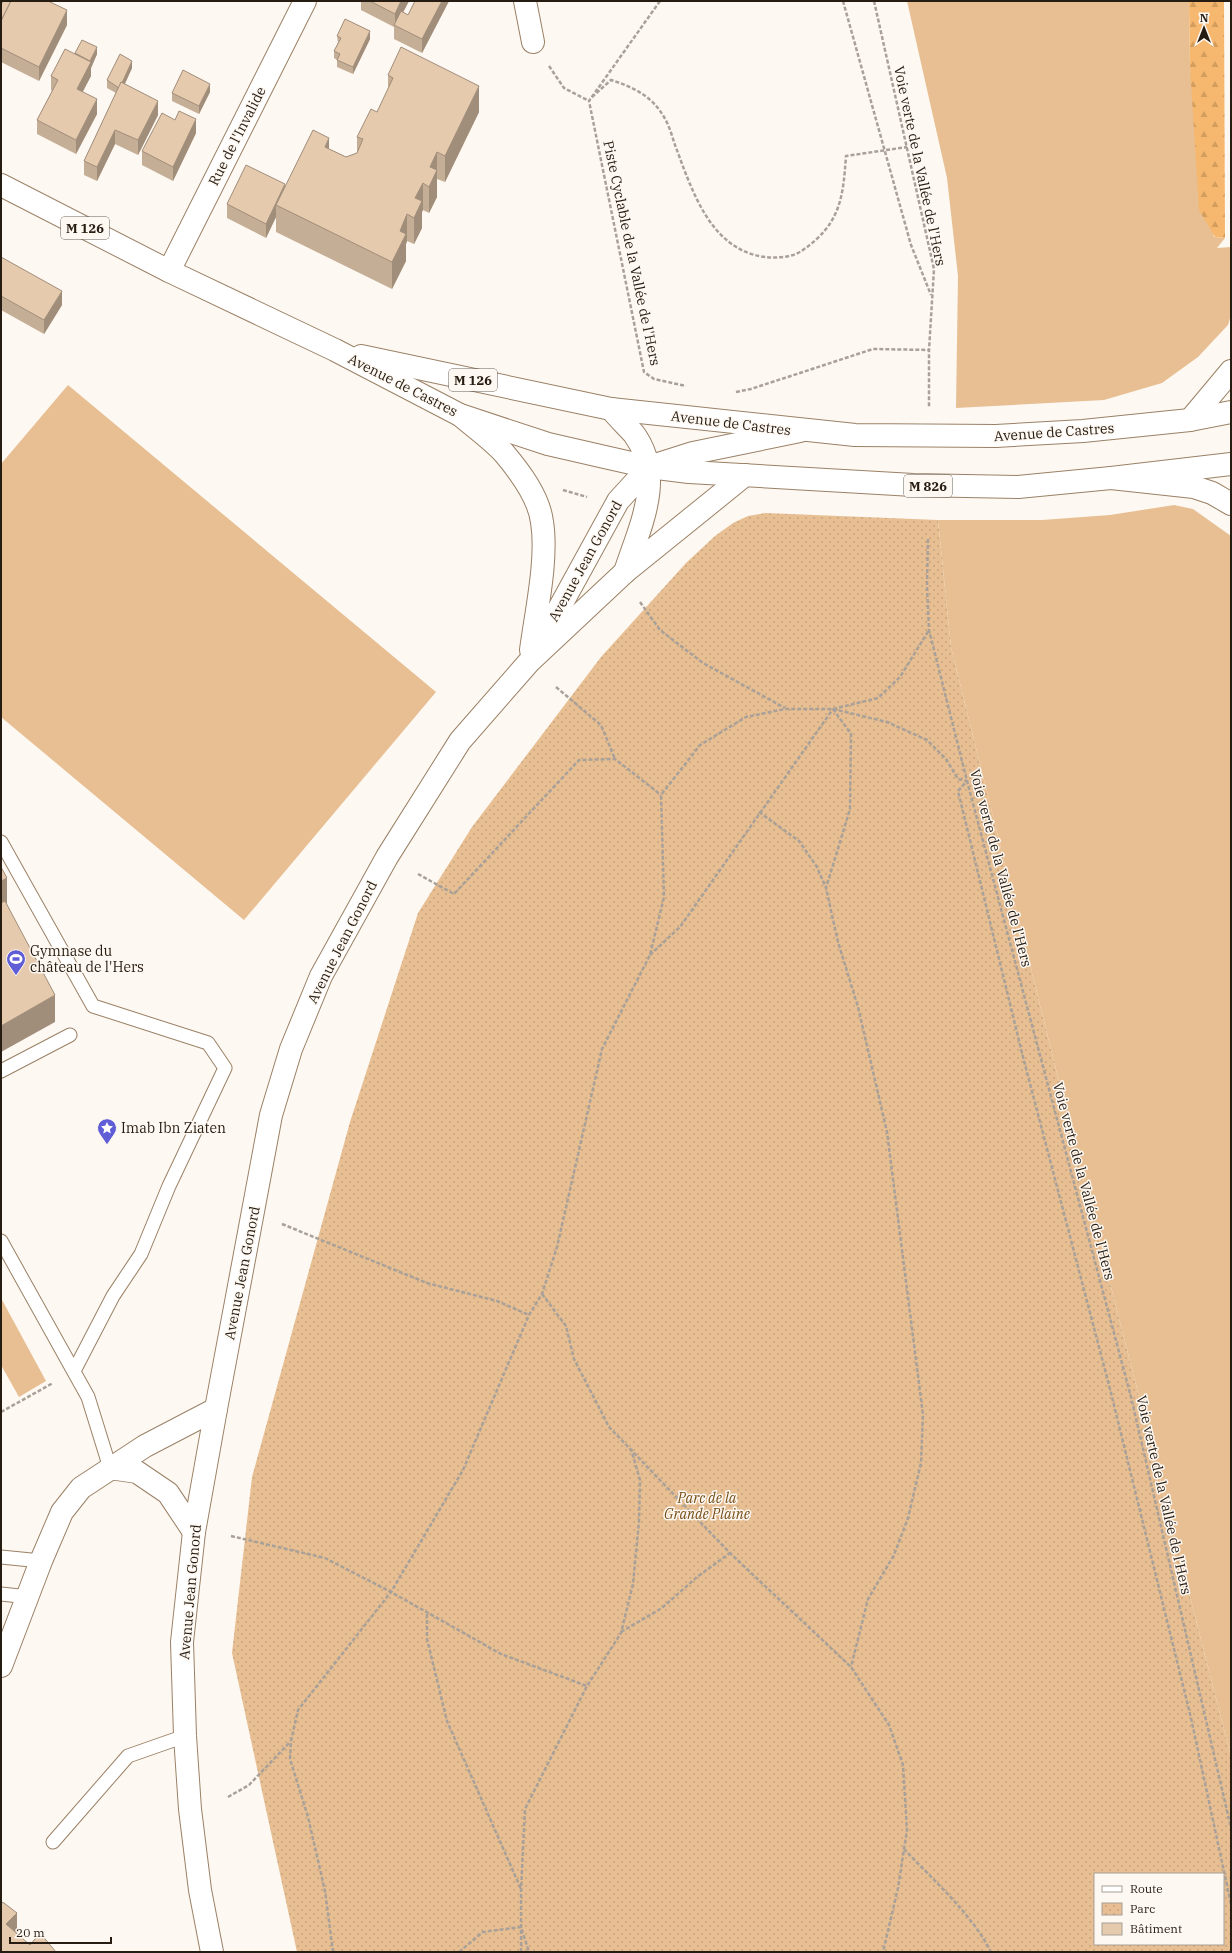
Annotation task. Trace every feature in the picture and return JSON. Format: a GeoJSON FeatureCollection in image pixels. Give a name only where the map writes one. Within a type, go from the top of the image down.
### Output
{"type":"FeatureCollection","features":[{"type":"Feature","properties":{"kind":"main road","name":"Rue de l'Invalide"},"geometry":{"type":"LineString","coordinates":[[169,271],[305,1]]}},
{"type":"Feature","properties":{"kind":"main road"},"geometry":{"type":"LineString","coordinates":[[525,1],[533,42]]}},
{"type":"Feature","properties":{"kind":"main road","name":"Avenue de Castres"},"geometry":{"type":"LineString","coordinates":[[1,185],[169,271],[335,350],[460,415],[548,444],[649,467],[689,472],[829,482],[913,486],[1018,487],[1111,478]]}},
{"type":"Feature","properties":{"kind":"main road","name":"Avenue de Castres"},"geometry":{"type":"LineString","coordinates":[[335,350],[611,409],[800,431],[897,437],[996,436],[1083,431],[1190,420],[1231,412]]}},
{"type":"Feature","properties":{"kind":"main road"},"geometry":{"type":"LineString","coordinates":[[1190,420],[1231,371]]}},
{"type":"Feature","properties":{"kind":"main road","name":"Avenue Jean Gonord"},"geometry":{"type":"LineString","coordinates":[[611,409],[635,435],[649,467],[650,494],[625,572]]}},
{"type":"Feature","properties":{"kind":"main road","name":"Avenue Jean Gonord"},"geometry":{"type":"LineString","coordinates":[[460,415],[503,452],[522,477],[536,501],[542,521],[544,549],[529,662]]}},
{"type":"Feature","properties":{"kind":"main road","name":"Avenue Jean Gonord"},"geometry":{"type":"LineString","coordinates":[[529,662],[618,501],[649,467],[693,453],[800,431]]}},
{"type":"Feature","properties":{"kind":"main road","name":"M 826"},"geometry":{"type":"LineString","coordinates":[[1111,478],[1231,464]]}},
{"type":"Feature","properties":{"kind":"main road","name":"Avenue Jean Gonord"},"geometry":{"type":"LineString","coordinates":[[212,1952],[200,1890],[190,1808],[185,1736],[182,1642],[194,1532],[216,1409],[271,1115],[291,1049],[321,976],[387,857],[460,741],[529,662],[625,572],[745,475]]}},
{"type":"Feature","properties":{"kind":"main road"},"geometry":{"type":"LineString","coordinates":[[1111,478],[1194,487],[1212,493],[1231,504]]}},
{"type":"Feature","properties":{"kind":"main road"},"geometry":{"type":"LineString","coordinates":[[1,1666],[6,1640],[29,1597],[41,1561],[62,1512],[81,1488],[145,1446],[216,1409]]}},
{"type":"Feature","properties":{"kind":"main road"},"geometry":{"type":"LineString","coordinates":[[110,1468],[137,1472],[168,1493],[194,1532]]}},
{"type":"Feature","properties":{"kind":"lane"},"geometry":{"type":"LineString","coordinates":[[1,842],[93,1006],[208,1043],[225,1068],[168,1186],[142,1254],[113,1296],[74,1371]]}},
{"type":"Feature","properties":{"kind":"lane"},"geometry":{"type":"LineString","coordinates":[[1,1071],[70,1035]]}},
{"type":"Feature","properties":{"kind":"lane"},"geometry":{"type":"LineString","coordinates":[[1,1241],[88,1397],[110,1468]]}},
{"type":"Feature","properties":{"kind":"lane"},"geometry":{"type":"LineString","coordinates":[[1,1557],[41,1561]]}},
{"type":"Feature","properties":{"kind":"lane"},"geometry":{"type":"LineString","coordinates":[[1,1594],[29,1597]]}},
{"type":"Feature","properties":{"kind":"lane"},"geometry":{"type":"LineString","coordinates":[[53,1842],[128,1756],[185,1736]]}},
{"type":"Feature","properties":{"kind":"path"},"geometry":{"type":"LineString","coordinates":[[589,101],[660,1]]}},
{"type":"Feature","properties":{"kind":"path"},"geometry":{"type":"LineString","coordinates":[[843,1],[911,245],[932,298]]}},
{"type":"Feature","properties":{"kind":"path","name":"Voie verte de la Vallée de l'Hers"},"geometry":{"type":"LineString","coordinates":[[874,1],[934,269],[929,350],[929,408]]}},
{"type":"Feature","properties":{"kind":"path"},"geometry":{"type":"LineString","coordinates":[[533,42],[564,88],[589,101]]}},
{"type":"Feature","properties":{"kind":"path"},"geometry":{"type":"LineString","coordinates":[[589,101],[611,80],[630,86],[651,99],[664,117],[684,167],[711,224],[722,237],[736,248],[752,255],[784,257],[798,253],[814,243],[824,234],[833,220],[844,189],[846,156],[906,147]]}},
{"type":"Feature","properties":{"kind":"path","name":"Piste Cyclable de la Vallée de l'Hers"},"geometry":{"type":"LineString","coordinates":[[589,101],[644,372],[654,379],[691,387]]}},
{"type":"Feature","properties":{"kind":"path"},"geometry":{"type":"LineString","coordinates":[[729,393],[751,389],[873,348],[929,350]]}},
{"type":"Feature","properties":{"kind":"path","name":"Voie verte de la Vallée de l'Hers"},"geometry":{"type":"LineString","coordinates":[[928,539],[927,586],[930,630],[967,781],[1131,1397],[1231,1828]]}},
{"type":"Feature","properties":{"kind":"path"},"geometry":{"type":"LineString","coordinates":[[640,602],[660,630],[703,663],[785,709]]}},
{"type":"Feature","properties":{"kind":"path"},"geometry":{"type":"LineString","coordinates":[[650,955],[680,927],[833,709],[878,698],[900,677],[930,630]]}},
{"type":"Feature","properties":{"kind":"path"},"geometry":{"type":"LineString","coordinates":[[556,687],[601,726],[614,759],[661,795]]}},
{"type":"Feature","properties":{"kind":"path"},"geometry":{"type":"LineString","coordinates":[[333,1952],[325,1891],[308,1817],[290,1760],[291,1741],[298,1710],[391,1592],[463,1470],[529,1316],[542,1294],[557,1247],[602,1050],[650,955],[664,897],[661,795],[700,745],[746,717],[785,709],[833,709],[887,722],[927,740],[946,759],[958,779],[967,781],[958,791],[1023,1057],[1110,1389],[1191,1718],[1231,1904]]}},
{"type":"Feature","properties":{"kind":"path"},"geometry":{"type":"LineString","coordinates":[[826,888],[850,809],[851,794],[851,734],[833,709]]}},
{"type":"Feature","properties":{"kind":"path"},"geometry":{"type":"LineString","coordinates":[[418,874],[454,894],[579,760],[614,759]]}},
{"type":"Feature","properties":{"kind":"path"},"geometry":{"type":"LineString","coordinates":[[760,812],[799,841],[817,868],[826,888],[838,942],[858,1007],[887,1132],[923,1415],[921,1462],[908,1518],[894,1555],[868,1599],[851,1667]]}},
{"type":"Feature","properties":{"kind":"path"},"geometry":{"type":"LineString","coordinates":[[282,1224],[427,1283],[497,1301],[529,1316]]}},
{"type":"Feature","properties":{"kind":"path"},"geometry":{"type":"LineString","coordinates":[[542,1294],[566,1326],[574,1359],[609,1427],[730,1553],[851,1667],[889,1725],[903,1765],[906,1830],[898,1888],[883,1952]]}},
{"type":"Feature","properties":{"kind":"path"},"geometry":{"type":"LineString","coordinates":[[1,1412],[74,1371]]}},
{"type":"Feature","properties":{"kind":"path"},"geometry":{"type":"LineString","coordinates":[[521,1952],[521,1890],[525,1808],[587,1686],[621,1633],[633,1584],[639,1521],[640,1480],[631,1449]]}},
{"type":"Feature","properties":{"kind":"path"},"geometry":{"type":"LineString","coordinates":[[231,1536],[325,1558],[391,1592],[427,1614],[502,1654],[587,1686]]}},
{"type":"Feature","properties":{"kind":"path"},"geometry":{"type":"LineString","coordinates":[[621,1633],[662,1608],[697,1578],[730,1553]]}},
{"type":"Feature","properties":{"kind":"path"},"geometry":{"type":"LineString","coordinates":[[427,1614],[426,1639],[447,1721],[521,1890]]}},
{"type":"Feature","properties":{"kind":"path"},"geometry":{"type":"LineString","coordinates":[[228,1797],[249,1785],[291,1741]]}},
{"type":"Feature","properties":{"kind":"path"},"geometry":{"type":"LineString","coordinates":[[904,1848],[965,1914],[984,1939],[991,1952]]}},
{"type":"Feature","properties":{"kind":"path"},"geometry":{"type":"LineString","coordinates":[[459,1952],[483,1932],[521,1927]]}},
{"type":"Feature","properties":{"kind":"path"},"geometry":{"type":"LineString","coordinates":[[521,1927],[529,1952]]}},
{"type":"Feature","properties":{"kind":"green space"},"geometry":{"type":"Polygon","coordinates":[[[907,1],[1189,1],[1190,66],[1214,237],[1225,238],[1217,248],[1231,247],[1231,315],[1228,325],[1198,357],[1162,383],[1104,400],[956,408],[958,276],[947,178],[907,1]]]}},
{"type":"Feature","properties":{"kind":"green space"},"geometry":{"type":"Polygon","coordinates":[[[1189,1],[1224,1],[1225,238],[1215,237],[1199,210],[1190,66],[1189,1]]]}},
{"type":"Feature","properties":{"kind":"green space"},"geometry":{"type":"Polygon","coordinates":[[[68,385],[436,692],[244,920],[1,717],[1,464],[68,385]]]}},
{"type":"Feature","properties":{"kind":"green space"},"geometry":{"type":"Polygon","coordinates":[[[1174,505],[1193,509],[1231,536],[1231,1757],[1074,1142],[951,647],[938,520],[1042,520],[1110,515],[1174,505]]]}},
{"type":"Feature","properties":{"kind":"green space","name":"Parc de la Grande Plaine"},"geometry":{"type":"Polygon","coordinates":[[[765,513],[938,520],[951,647],[1074,1142],[1231,1757],[1231,1952],[297,1952],[232,1653],[252,1477],[350,1122],[418,913],[472,827],[601,657],[686,563],[715,536],[733,523],[748,516],[765,513]]]}},
{"type":"Feature","properties":{"kind":"green space"},"geometry":{"type":"Polygon","coordinates":[[[1,1298],[46,1381],[19,1397],[1,1365],[1,1298]]]}},
{"type":"Feature","properties":{"kind":"building"},"geometry":{"type":"Polygon","coordinates":[[[3,1],[11,1],[1,21],[1,5],[3,1]]]}},
{"type":"Feature","properties":{"kind":"building"},"geometry":{"type":"Polygon","coordinates":[[[11,1],[48,1],[67,10],[39,67],[1,48],[1,21],[11,1]]]}},
{"type":"Feature","properties":{"kind":"building"},"geometry":{"type":"Polygon","coordinates":[[[370,1],[401,1],[395,14],[370,1]]]}},
{"type":"Feature","properties":{"kind":"building"},"geometry":{"type":"Polygon","coordinates":[[[415,1],[442,1],[422,39],[394,25],[401,11],[408,15],[415,1]]]}},
{"type":"Feature","properties":{"kind":"building"},"geometry":{"type":"Polygon","coordinates":[[[345,19],[370,31],[353,67],[337,60],[340,54],[334,51],[341,38],[337,36],[345,19]]]}},
{"type":"Feature","properties":{"kind":"building"},"geometry":{"type":"Polygon","coordinates":[[[82,40],[97,47],[90,61],[75,53],[82,40]]]}},
{"type":"Feature","properties":{"kind":"building"},"geometry":{"type":"Polygon","coordinates":[[[401,47],[479,86],[445,156],[437,152],[430,167],[437,170],[429,187],[423,183],[415,198],[422,201],[414,218],[407,214],[400,231],[406,234],[392,262],[276,205],[313,130],[329,138],[325,147],[346,157],[357,153],[363,139],[357,137],[371,109],[377,112],[393,78],[388,75],[401,47]]]}},
{"type":"Feature","properties":{"kind":"building"},"geometry":{"type":"Polygon","coordinates":[[[65,49],[91,62],[77,89],[97,99],[76,140],[37,120],[58,80],[51,76],[65,49]]]}},
{"type":"Feature","properties":{"kind":"building"},"geometry":{"type":"Polygon","coordinates":[[[120,54],[132,61],[119,88],[107,80],[120,54]]]}},
{"type":"Feature","properties":{"kind":"building"},"geometry":{"type":"Polygon","coordinates":[[[183,70],[210,84],[199,106],[172,93],[183,70]]]}},
{"type":"Feature","properties":{"kind":"building"},"geometry":{"type":"Polygon","coordinates":[[[121,82],[158,101],[138,140],[115,130],[97,167],[84,161],[121,82]]]}},
{"type":"Feature","properties":{"kind":"building"},"geometry":{"type":"Polygon","coordinates":[[[179,111],[196,119],[173,167],[142,151],[162,113],[175,120],[179,111]]]}},
{"type":"Feature","properties":{"kind":"building"},"geometry":{"type":"Polygon","coordinates":[[[246,165],[285,184],[266,224],[227,204],[246,165]]]}},
{"type":"Feature","properties":{"kind":"building"},"geometry":{"type":"Polygon","coordinates":[[[1,257],[62,291],[44,320],[1,296],[1,257]]]}},
{"type":"Feature","properties":{"kind":"building"},"geometry":{"type":"Polygon","coordinates":[[[1,867],[7,878],[1,881],[1,867]]]}},
{"type":"Feature","properties":{"kind":"building","name":"Gymnase du château de l'Hers"},"geometry":{"type":"Polygon","coordinates":[[[5,901],[55,995],[1,1026],[1,903],[5,901]]]}},
{"type":"Feature","properties":{"kind":"building"},"geometry":{"type":"Polygon","coordinates":[[[1,1902],[17,1913],[6,1924],[30,1945],[40,1933],[56,1952],[1,1952],[1,1902]]]}},
{"type":"Feature","properties":{"kind":"place","name":"Gymnase du château de l'Hers"},"geometry":{"type":"Point","coordinates":[16,976]}},
{"type":"Feature","properties":{"kind":"place","name":"Imab Ibn Ziaten"},"geometry":{"type":"Point","coordinates":[107,1145]}}]}
